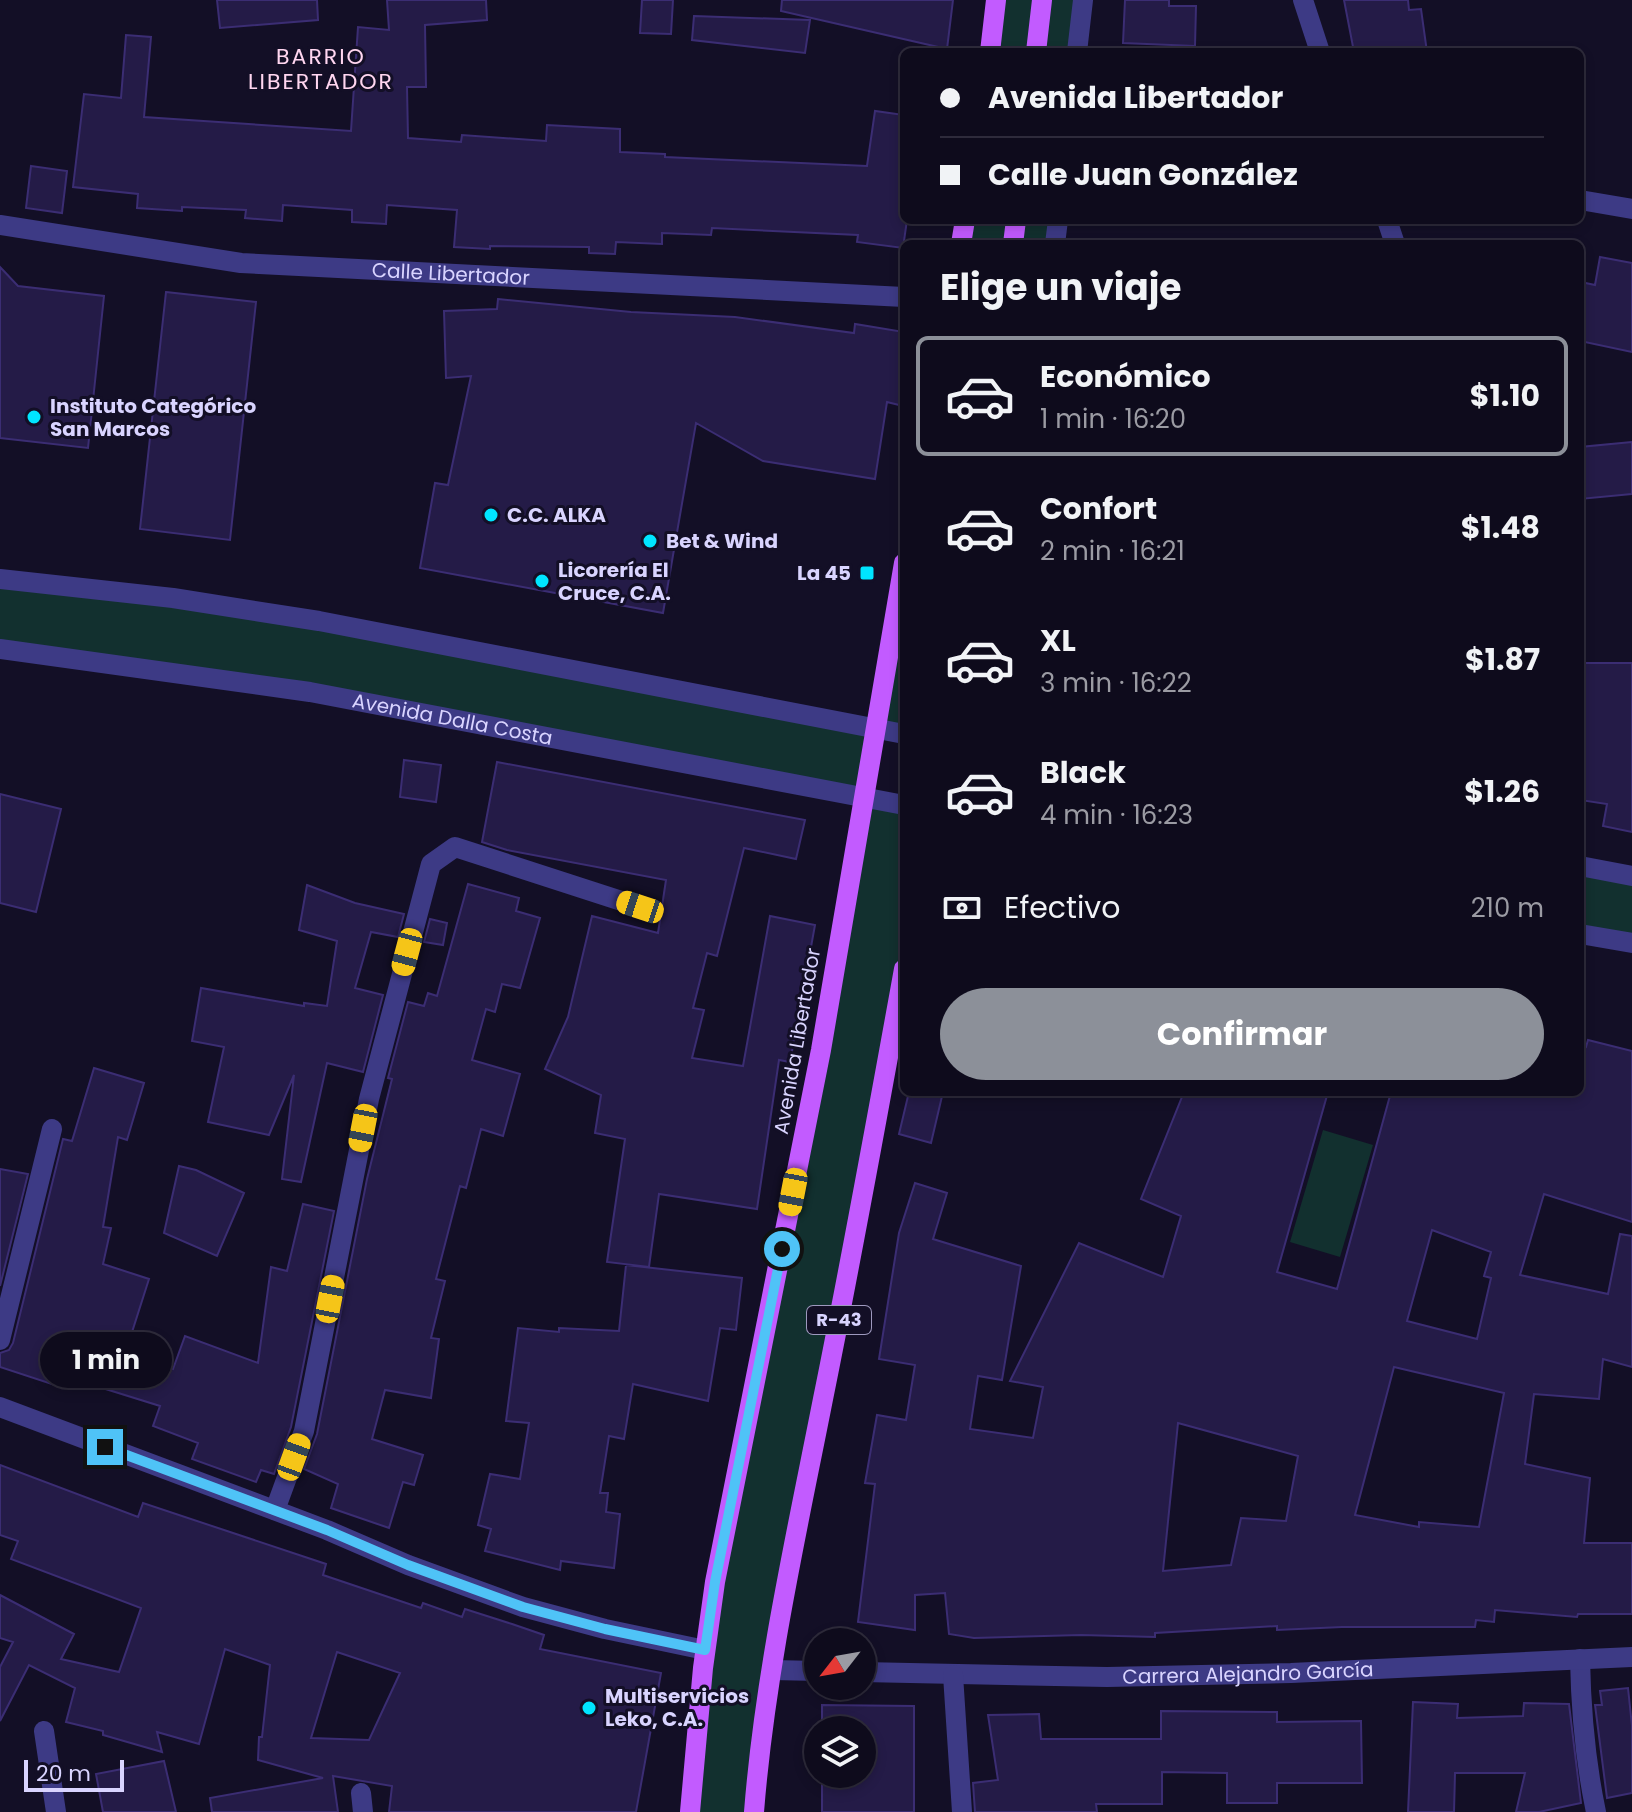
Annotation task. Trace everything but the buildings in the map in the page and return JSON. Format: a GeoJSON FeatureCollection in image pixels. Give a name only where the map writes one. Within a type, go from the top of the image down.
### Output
{"type":"FeatureCollection","features":[{"type":"Feature","properties":{"kind":"main road"},"geometry":{"type":"LineString","coordinates":[[990,48],[996,0]]}},
{"type":"Feature","properties":{"kind":"main road"},"geometry":{"type":"LineString","coordinates":[[1036,48],[1042,0]]}},
{"type":"Feature","properties":{"kind":"main road","name":"Avenida Libertador"},"geometry":{"type":"LineString","coordinates":[[690,1812],[705,1650],[726,1524],[821,1050],[900,585]]}},
{"type":"Feature","properties":{"kind":"main road","name":"R-43"},"geometry":{"type":"LineString","coordinates":[[754,1812],[772,1670],[793,1549],[900,991]]}},
{"type":"Feature","properties":{"kind":"street"},"geometry":{"type":"LineString","coordinates":[[1077,48],[1083,0]]}},
{"type":"Feature","properties":{"kind":"street"},"geometry":{"type":"LineString","coordinates":[[1303,0],[1319,48]]}},
{"type":"Feature","properties":{"kind":"street"},"geometry":{"type":"LineString","coordinates":[[1584,201],[1632,209]]}},
{"type":"Feature","properties":{"kind":"street","name":"Calle Libertador"},"geometry":{"type":"LineString","coordinates":[[0,225],[241,263],[900,297]]}},
{"type":"Feature","properties":{"kind":"street"},"geometry":{"type":"LineString","coordinates":[[0,579],[173,598],[319,621],[900,733]]}},
{"type":"Feature","properties":{"kind":"street","name":"Avenida Dalla Costa"},"geometry":{"type":"LineString","coordinates":[[0,649],[310,692],[900,804]]}},
{"type":"Feature","properties":{"kind":"street"},"geometry":{"type":"LineString","coordinates":[[275,1510],[304,1431],[369,1099],[431,864],[455,847],[640,907]]}},
{"type":"Feature","properties":{"kind":"street"},"geometry":{"type":"LineString","coordinates":[[1584,867],[1632,876]]}},
{"type":"Feature","properties":{"kind":"street"},"geometry":{"type":"LineString","coordinates":[[1584,935],[1632,943]]}},
{"type":"Feature","properties":{"kind":"street"},"geometry":{"type":"LineString","coordinates":[[0,1340],[52,1129]]}},
{"type":"Feature","properties":{"kind":"street"},"geometry":{"type":"LineString","coordinates":[[0,1407],[523,1607],[605,1629],[705,1650]]}},
{"type":"Feature","properties":{"kind":"street","name":"Carrera Alejandro García"},"geometry":{"type":"LineString","coordinates":[[876,1672],[1107,1677],[1632,1657]]}},
{"type":"Feature","properties":{"kind":"street"},"geometry":{"type":"LineString","coordinates":[[1580,1659],[1584,1743],[1596,1812]]}},
{"type":"Feature","properties":{"kind":"street"},"geometry":{"type":"LineString","coordinates":[[772,1670],[804,1671]]}},
{"type":"Feature","properties":{"kind":"street"},"geometry":{"type":"LineString","coordinates":[[953,1675],[962,1812]]}},
{"type":"Feature","properties":{"kind":"street"},"geometry":{"type":"LineString","coordinates":[[44,1731],[56,1812]]}},
{"type":"Feature","properties":{"kind":"green space"},"geometry":{"type":"Polygon","coordinates":[[[996,0],[1083,0],[1077,48],[990,48],[996,0]]]}},
{"type":"Feature","properties":{"kind":"green space"},"geometry":{"type":"Polygon","coordinates":[[[964,224],[1058,224],[1056,240],[962,240],[964,224]]]}},
{"type":"Feature","properties":{"kind":"green space"},"geometry":{"type":"Polygon","coordinates":[[[0,579],[173,598],[874,728],[900,585],[900,733],[874,729],[863,797],[900,804],[900,991],[754,1812],[690,1812],[695,1742],[863,798],[481,723],[0,649],[0,579]]]}},
{"type":"Feature","properties":{"kind":"green space"},"geometry":{"type":"Polygon","coordinates":[[[1584,867],[1632,876],[1632,943],[1584,935],[1584,867]]]}},
{"type":"Feature","properties":{"kind":"green space"},"geometry":{"type":"Polygon","coordinates":[[[1323,1130],[1373,1145],[1340,1257],[1290,1242],[1323,1130]]]}},
{"type":"Feature","properties":{"kind":"place","name":"Instituto Categórico San Marcos"},"geometry":{"type":"Point","coordinates":[34,417]}},
{"type":"Feature","properties":{"kind":"place","name":"C.C. ALKA"},"geometry":{"type":"Point","coordinates":[491,515]}},
{"type":"Feature","properties":{"kind":"place","name":"Bet & Wind"},"geometry":{"type":"Point","coordinates":[650,541]}},
{"type":"Feature","properties":{"kind":"place","name":"La 45"},"geometry":{"type":"Point","coordinates":[867,573]}},
{"type":"Feature","properties":{"kind":"place","name":"Licorería El Cruce, C.A."},"geometry":{"type":"Point","coordinates":[542,581]}},
{"type":"Feature","properties":{"kind":"place","name":"Multiservicios Leko, C.A."},"geometry":{"type":"Point","coordinates":[589,1708]}},
{"type":"Feature","properties":{"kind":"district","name":"BARRIO LIBERTADOR"},"geometry":{"type":"Point","coordinates":[321,68]}},
{"type":"Feature","properties":{"kind":"route"},"geometry":{"type":"LineString","coordinates":[[105,1447],[523,1607],[605,1629],[705,1650],[734,1481],[782,1249]]}}]}
